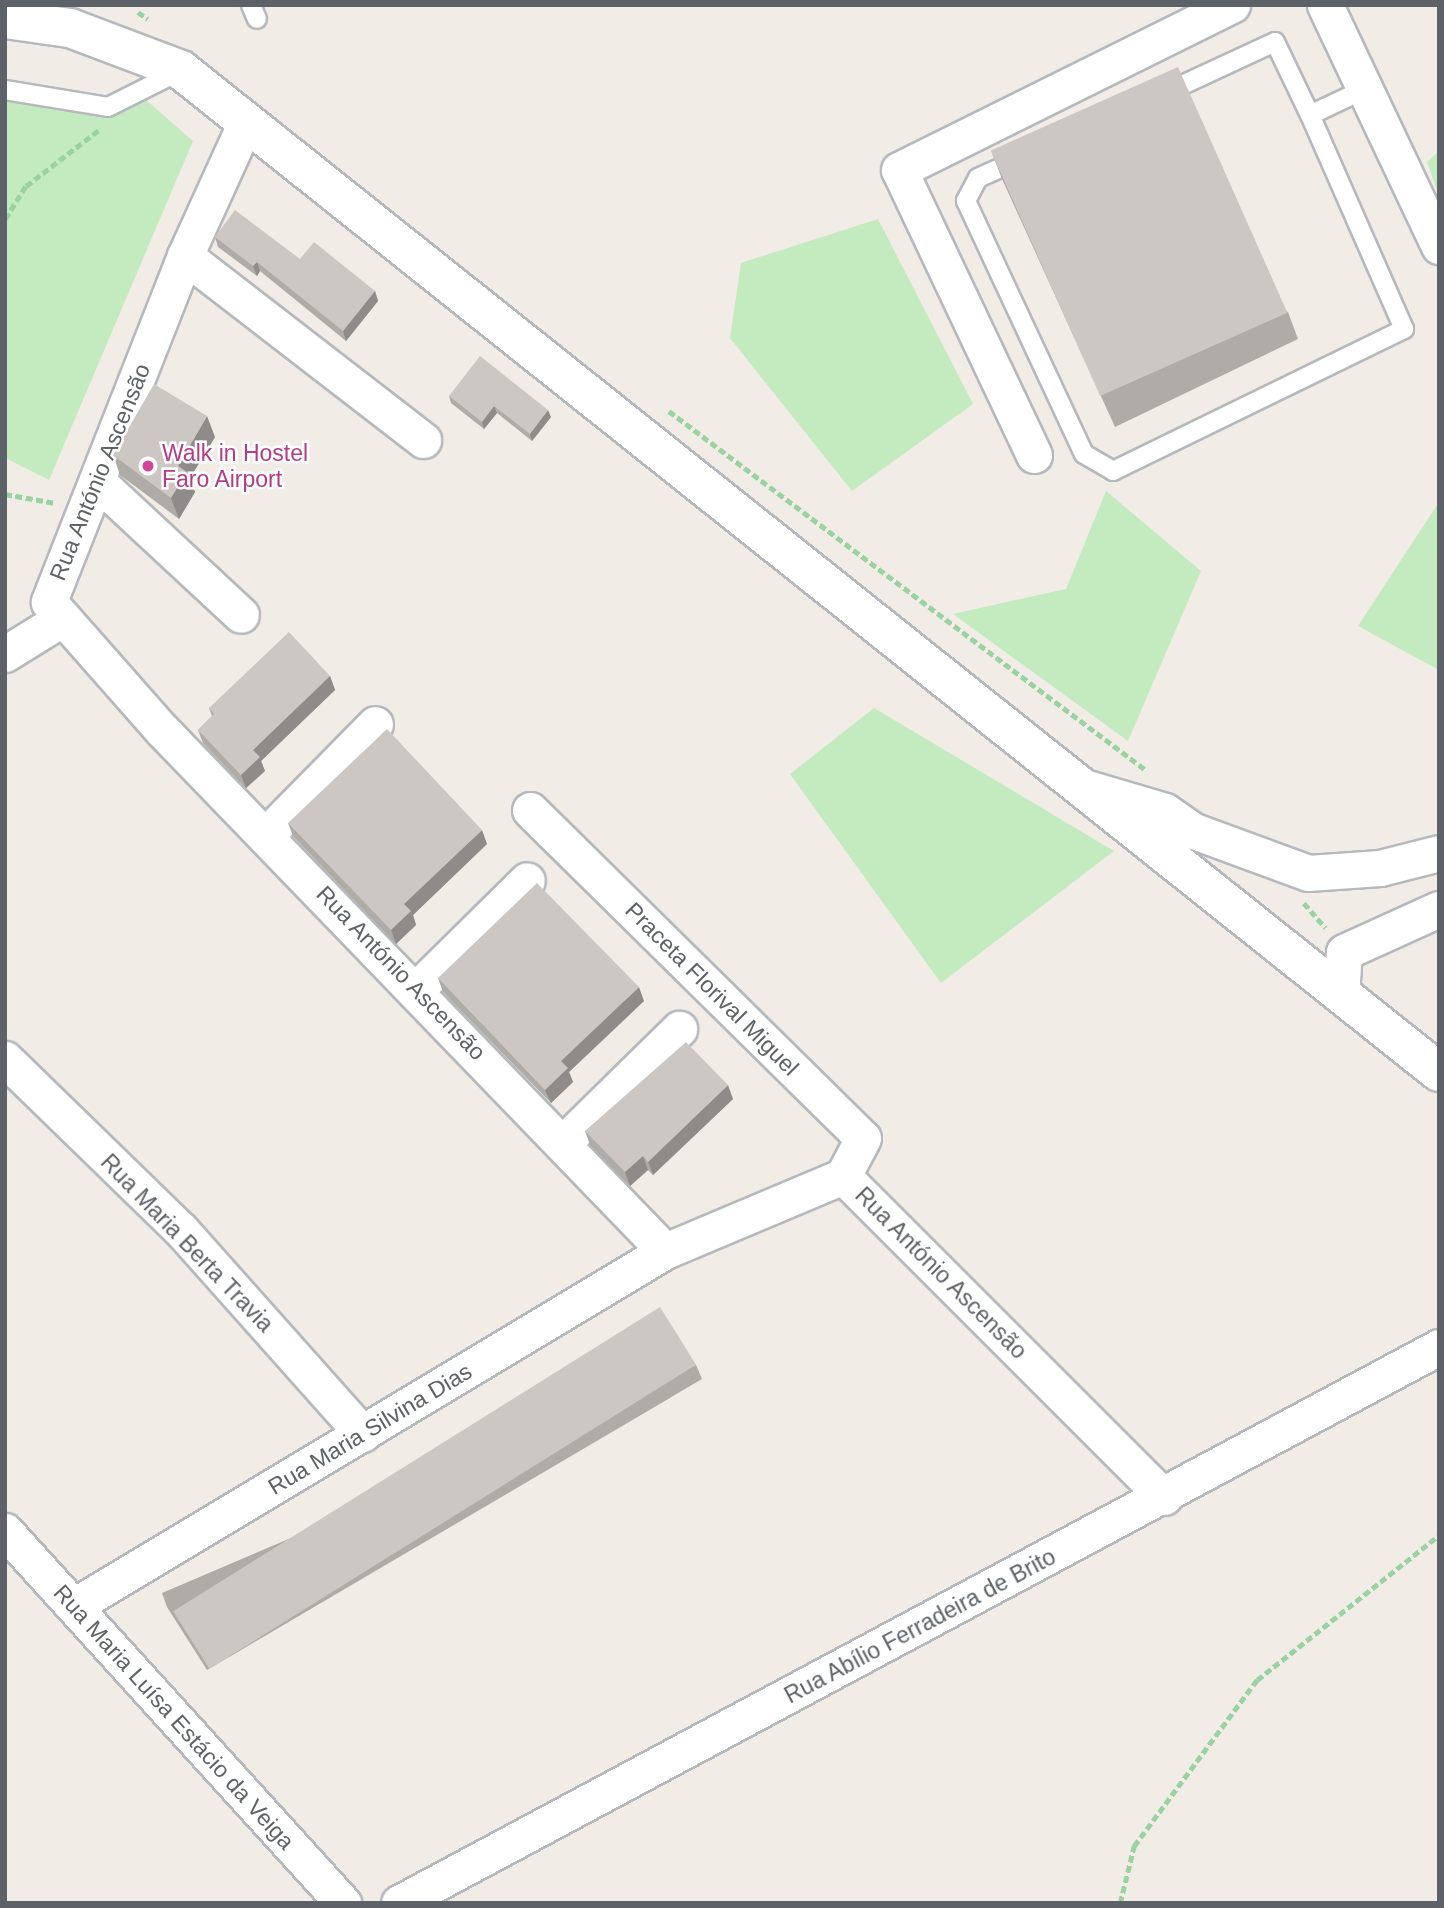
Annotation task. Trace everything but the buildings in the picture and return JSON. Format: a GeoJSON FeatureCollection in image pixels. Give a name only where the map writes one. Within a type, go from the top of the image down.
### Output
{"type":"FeatureCollection","features":[{"type":"Feature","properties":{"kind":"street"},"geometry":{"type":"LineString","coordinates":[[1034,455],[899,170],[1232,5]]}},
{"type":"Feature","properties":{"kind":"street"},"geometry":{"type":"LineString","coordinates":[[1325,5],[1439,246]]}},
{"type":"Feature","properties":{"kind":"street"},"geometry":{"type":"LineString","coordinates":[[9,18],[125,44],[181,70],[1439,1072]]}},
{"type":"Feature","properties":{"kind":"street","name":"Rua António Ascensão"},"geometry":{"type":"LineString","coordinates":[[246,122],[186,256],[49,602],[665,1251],[843,1177],[1164,1497]]}},
{"type":"Feature","properties":{"kind":"street"},"geometry":{"type":"LineString","coordinates":[[186,256],[423,440]]}},
{"type":"Feature","properties":{"kind":"street"},"geometry":{"type":"LineString","coordinates":[[92,496],[241,615]]}},
{"type":"Feature","properties":{"kind":"street"},"geometry":{"type":"LineString","coordinates":[[5,654],[63,618]]}},
{"type":"Feature","properties":{"kind":"street"},"geometry":{"type":"LineString","coordinates":[[267,834],[375,724]]}},
{"type":"Feature","properties":{"kind":"street"},"geometry":{"type":"LineString","coordinates":[[1084,787],[1165,811],[1194,831],[1308,873],[1380,868],[1439,853]]}},
{"type":"Feature","properties":{"kind":"street","name":"Praceta Florival Miguel"},"geometry":{"type":"LineString","coordinates":[[530,810],[863,1138],[843,1177]]}},
{"type":"Feature","properties":{"kind":"street"},"geometry":{"type":"LineString","coordinates":[[418,988],[527,880]]}},
{"type":"Feature","properties":{"kind":"street"},"geometry":{"type":"LineString","coordinates":[[1341,995],[1348,951],[1439,908]]}},
{"type":"Feature","properties":{"kind":"street"},"geometry":{"type":"LineString","coordinates":[[563,1143],[679,1029]]}},
{"type":"Feature","properties":{"kind":"street","name":"Rua Maria Berta Travia"},"geometry":{"type":"LineString","coordinates":[[5,1059],[181,1230],[363,1434]]}},
{"type":"Feature","properties":{"kind":"street","name":"Rua Maria Silvina Dias"},"geometry":{"type":"LineString","coordinates":[[74,1606],[665,1251]]}},
{"type":"Feature","properties":{"kind":"street","name":"Rua Abílio Ferradeira de Brito"},"geometry":{"type":"LineString","coordinates":[[399,1903],[1164,1497],[1439,1347]]}},
{"type":"Feature","properties":{"kind":"street","name":"Rua Maria Luísa Estácio da Veiga"},"geometry":{"type":"LineString","coordinates":[[5,1531],[343,1903]]}},
{"type":"Feature","properties":{"kind":"lane"},"geometry":{"type":"LineString","coordinates":[[1040,150],[978,178],[965,201],[1084,454],[1113,471],[1404,329],[1275,42],[1152,99]]}},
{"type":"Feature","properties":{"kind":"lane"},"geometry":{"type":"LineString","coordinates":[[5,90],[108,107],[181,70]]}},
{"type":"Feature","properties":{"kind":"lane"},"geometry":{"type":"LineString","coordinates":[[1310,115],[1365,89]]}},
{"type":"Feature","properties":{"kind":"path"},"geometry":{"type":"LineString","coordinates":[[138,12],[161,28]]}},
{"type":"Feature","properties":{"kind":"path"},"geometry":{"type":"LineString","coordinates":[[5,219],[26,186],[109,124],[108,107]]}},
{"type":"Feature","properties":{"kind":"path"},"geometry":{"type":"LineString","coordinates":[[660,404],[1159,780]]}},
{"type":"Feature","properties":{"kind":"path"},"geometry":{"type":"LineString","coordinates":[[5,494],[92,496]]}},
{"type":"Feature","properties":{"kind":"path"},"geometry":{"type":"LineString","coordinates":[[1308,873],[1304,906],[1348,951]]}},
{"type":"Feature","properties":{"kind":"path"},"geometry":{"type":"LineString","coordinates":[[1121,1903],[1134,1846],[1257,1680],[1439,1535]]}},
{"type":"Feature","properties":{"kind":"green space"},"geometry":{"type":"Polygon","coordinates":[[[5,90],[108,107],[137,92],[193,141],[49,480],[5,458],[5,90]]]}},
{"type":"Feature","properties":{"kind":"green space"},"geometry":{"type":"Polygon","coordinates":[[[1439,151],[1439,196],[1427,162],[1439,151]]]}},
{"type":"Feature","properties":{"kind":"green space"},"geometry":{"type":"Polygon","coordinates":[[[878,219],[973,404],[852,491],[730,338],[741,263],[878,219]]]}},
{"type":"Feature","properties":{"kind":"green space"},"geometry":{"type":"Polygon","coordinates":[[[1106,491],[1201,571],[1128,741],[953,614],[1066,589],[1106,491]]]}},
{"type":"Feature","properties":{"kind":"green space"},"geometry":{"type":"Polygon","coordinates":[[[1439,502],[1439,670],[1358,626],[1439,502]]]}},
{"type":"Feature","properties":{"kind":"green space"},"geometry":{"type":"Polygon","coordinates":[[[874,708],[1114,851],[941,983],[790,774],[874,708]]]}},
{"type":"Feature","properties":{"kind":"place","name":"Walk in Hostel Faro Airport"},"geometry":{"type":"Point","coordinates":[148,466]}}]}
